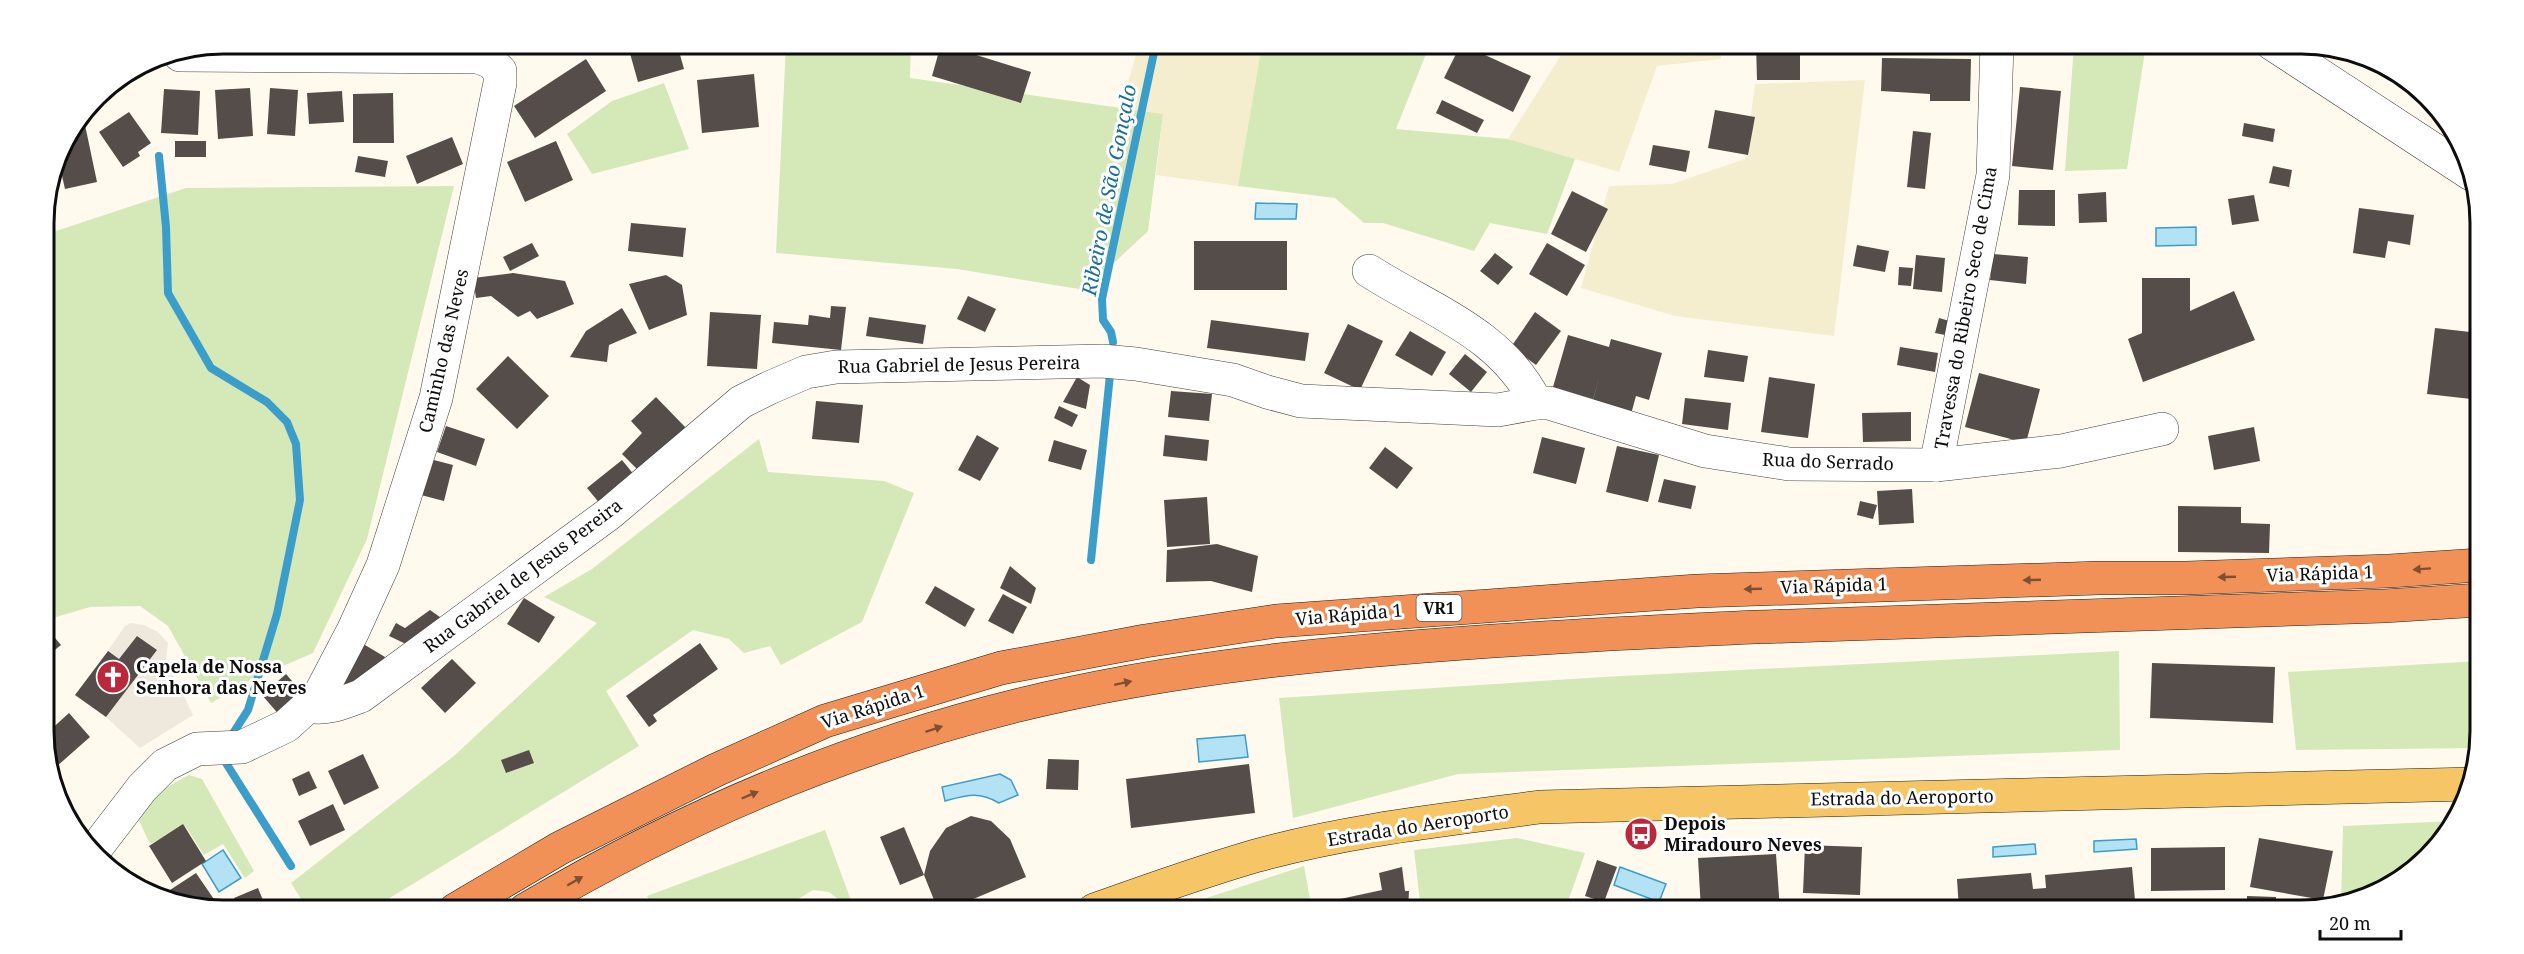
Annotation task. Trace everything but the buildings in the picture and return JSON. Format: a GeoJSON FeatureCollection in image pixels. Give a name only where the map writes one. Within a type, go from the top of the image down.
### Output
{"type":"FeatureCollection","features":[{"type":"Feature","properties":{"kind":"highway","name":"Via Rápida 1"},"geometry":{"type":"LineString","coordinates":[[472,900],[560,848],[716,770],[825,721],[1001,668],[1145,641],[1276,621],[1698,591],[2099,578],[2198,578],[2470,566]]}},
{"type":"Feature","properties":{"kind":"highway","name":"Via Rápida 1"},"geometry":{"type":"LineString","coordinates":[[543,900],[651,841],[725,805],[801,774],[949,724],[1020,705],[1150,677],[1275,659],[1383,649],[1677,630],[2384,606],[2470,601]]}},
{"type":"Feature","properties":{"kind":"main road","name":"Estrada do Aeroporto"},"geometry":{"type":"LineString","coordinates":[[1122,900],[1189,876],[1280,850],[1402,825],[1540,807],[2461,784]]}},
{"type":"Feature","properties":{"kind":"street","name":"Travessa do Ribeiro Seco de Cima"},"geometry":{"type":"LineString","coordinates":[[1936,465],[1993,175],[1997,54]]}},
{"type":"Feature","properties":{"kind":"street"},"geometry":{"type":"LineString","coordinates":[[2286,54],[2460,167]]}},
{"type":"Feature","properties":{"kind":"street","name":"Caminho das Neves"},"geometry":{"type":"LineString","coordinates":[[99,845],[142,788],[165,765],[197,749],[242,747],[286,726],[319,696],[353,631],[383,565],[436,398],[500,83],[500,71],[491,62],[478,57],[200,55]]}},
{"type":"Feature","properties":{"kind":"street"},"geometry":{"type":"LineString","coordinates":[[1369,271],[1485,340],[1518,372],[1536,403]]}},
{"type":"Feature","properties":{"kind":"street","name":"Rua Gabriel de Jesus Pereira"},"geometry":{"type":"LineString","coordinates":[[307,706],[319,709],[336,706],[362,696],[610,513],[741,402],[806,372],[870,364],[1102,361],[1136,364],[1233,380],[1267,393],[1301,401],[1489,410],[1536,403]]}},
{"type":"Feature","properties":{"kind":"street","name":"Rua do Serrado"},"geometry":{"type":"LineString","coordinates":[[1536,403],[1548,403],[1716,453],[1788,464],[1936,465],[2061,451],[2162,429]]}},
{"type":"Feature","properties":{"kind":"shaded area"},"geometry":{"type":"Polygon","coordinates":[[[1136,54],[1260,54],[1238,186],[1156,175],[1163,114],[1121,108],[1136,54]]]}},
{"type":"Feature","properties":{"kind":"shaded area"},"geometry":{"type":"Polygon","coordinates":[[[1562,54],[1721,54],[1721,59],[1657,66],[1619,172],[1508,139],[1562,54]]]}},
{"type":"Feature","properties":{"kind":"shaded area"},"geometry":{"type":"Polygon","coordinates":[[[1865,80],[1834,336],[1675,316],[1581,288],[1609,186],[1672,184],[1745,159],[1755,84],[1865,80]]]}},
{"type":"Feature","properties":{"kind":"shaded area"},"geometry":{"type":"Polygon","coordinates":[[[131,623],[144,625],[158,632],[168,643],[166,659],[193,715],[140,748],[106,717],[156,650],[137,636],[119,659],[107,652],[125,626],[131,623]]]}},
{"type":"Feature","properties":{"kind":"green space"},"geometry":{"type":"Polygon","coordinates":[[[786,54],[911,54],[910,78],[1163,114],[1148,231],[1085,290],[957,269],[776,253],[786,54]]]}},
{"type":"Feature","properties":{"kind":"green space"},"geometry":{"type":"Polygon","coordinates":[[[1260,54],[1426,54],[1396,129],[1508,139],[1575,159],[1547,234],[1490,223],[1474,251],[1383,223],[1364,223],[1335,198],[1238,186],[1260,54]]]}},
{"type":"Feature","properties":{"kind":"green space"},"geometry":{"type":"Polygon","coordinates":[[[2073,54],[2144,54],[2127,169],[2065,171],[2073,54]]]}},
{"type":"Feature","properties":{"kind":"green space"},"geometry":{"type":"Polygon","coordinates":[[[664,83],[689,149],[592,174],[567,134],[612,101],[664,83]]]}},
{"type":"Feature","properties":{"kind":"green space"},"geometry":{"type":"Polygon","coordinates":[[[454,186],[367,539],[313,653],[248,681],[211,703],[168,626],[140,606],[90,607],[54,618],[54,232],[186,188],[454,186]]]}},
{"type":"Feature","properties":{"kind":"green space"},"geometry":{"type":"Polygon","coordinates":[[[759,439],[768,472],[884,481],[914,493],[862,622],[781,665],[770,646],[744,653],[729,639],[693,630],[606,691],[639,746],[386,900],[302,900],[291,883],[455,755],[597,623],[544,597],[592,569],[759,439]]]}},
{"type":"Feature","properties":{"kind":"green space"},"geometry":{"type":"Polygon","coordinates":[[[2119,651],[2120,750],[1458,774],[1293,818],[1279,698],[1603,677],[2119,651]]]}},
{"type":"Feature","properties":{"kind":"green space"},"geometry":{"type":"Polygon","coordinates":[[[2470,662],[2469,748],[2296,750],[2288,672],[2470,662]]]}},
{"type":"Feature","properties":{"kind":"green space"},"geometry":{"type":"Polygon","coordinates":[[[189,775],[202,779],[254,871],[245,878],[223,844],[204,855],[186,827],[150,844],[136,814],[145,799],[189,775]]]}},
{"type":"Feature","properties":{"kind":"green space"},"geometry":{"type":"Polygon","coordinates":[[[2443,822],[2428,842],[2404,865],[2366,887],[2341,895],[2343,826],[2443,822]]]}},
{"type":"Feature","properties":{"kind":"green space"},"geometry":{"type":"Polygon","coordinates":[[[825,830],[851,900],[839,900],[829,892],[813,890],[796,900],[649,900],[647,896],[825,830]]]}},
{"type":"Feature","properties":{"kind":"green space"},"geometry":{"type":"Polygon","coordinates":[[[1517,838],[1585,853],[1569,900],[1420,900],[1414,850],[1517,838]]]}},
{"type":"Feature","properties":{"kind":"green space"},"geometry":{"type":"Polygon","coordinates":[[[1304,866],[1310,900],[1200,900],[1304,866]]]}},
{"type":"Feature","properties":{"kind":"water"},"geometry":{"type":"Polygon","coordinates":[[[1256,203],[1297,204],[1296,219],[1255,219],[1256,203]]]}},
{"type":"Feature","properties":{"kind":"water"},"geometry":{"type":"Polygon","coordinates":[[[2196,227],[2196,245],[2156,246],[2156,228],[2196,227]]]}},
{"type":"Feature","properties":{"kind":"water"},"geometry":{"type":"Polygon","coordinates":[[[1245,735],[1248,757],[1199,762],[1197,739],[1245,735]]]}},
{"type":"Feature","properties":{"kind":"water"},"geometry":{"type":"Polygon","coordinates":[[[1000,774],[1011,780],[1018,795],[999,803],[973,795],[945,801],[942,787],[1000,774]]]}},
{"type":"Feature","properties":{"kind":"water"},"geometry":{"type":"Polygon","coordinates":[[[2136,839],[2137,849],[2094,852],[2094,841],[2136,839]]]}},
{"type":"Feature","properties":{"kind":"water"},"geometry":{"type":"Polygon","coordinates":[[[2035,844],[2036,854],[1993,857],[1993,847],[2035,844]]]}},
{"type":"Feature","properties":{"kind":"water"},"geometry":{"type":"Polygon","coordinates":[[[223,850],[241,878],[219,892],[202,864],[223,850]]]}},
{"type":"Feature","properties":{"kind":"water"},"geometry":{"type":"Polygon","coordinates":[[[1620,867],[1666,884],[1660,900],[1654,900],[1614,885],[1620,867]]]}},
{"type":"Feature","properties":{"kind":"waterway","name":"Ribeiro de São Gonçalo"},"geometry":{"type":"LineString","coordinates":[[1113,342],[1111,332],[1103,320],[1102,299],[1154,54]]}},
{"type":"Feature","properties":{"kind":"waterway"},"geometry":{"type":"LineString","coordinates":[[159,156],[166,227],[168,293],[211,368],[267,402],[287,422],[296,444],[300,500],[277,614],[248,710],[232,735]]}},
{"type":"Feature","properties":{"kind":"waterway","name":"Ribeiro de São Gonçalo"},"geometry":{"type":"LineString","coordinates":[[1091,560],[1110,375]]}},
{"type":"Feature","properties":{"kind":"waterway"},"geometry":{"type":"LineString","coordinates":[[226,763],[291,866]]}},
{"type":"Feature","properties":{"kind":"place","name":"Capela de Nossa Senhora das Neves"},"geometry":{"type":"Point","coordinates":[113,677]}},
{"type":"Feature","properties":{"kind":"place","name":"Depois Miradouro Neves"},"geometry":{"type":"Point","coordinates":[1641,834]}}]}
